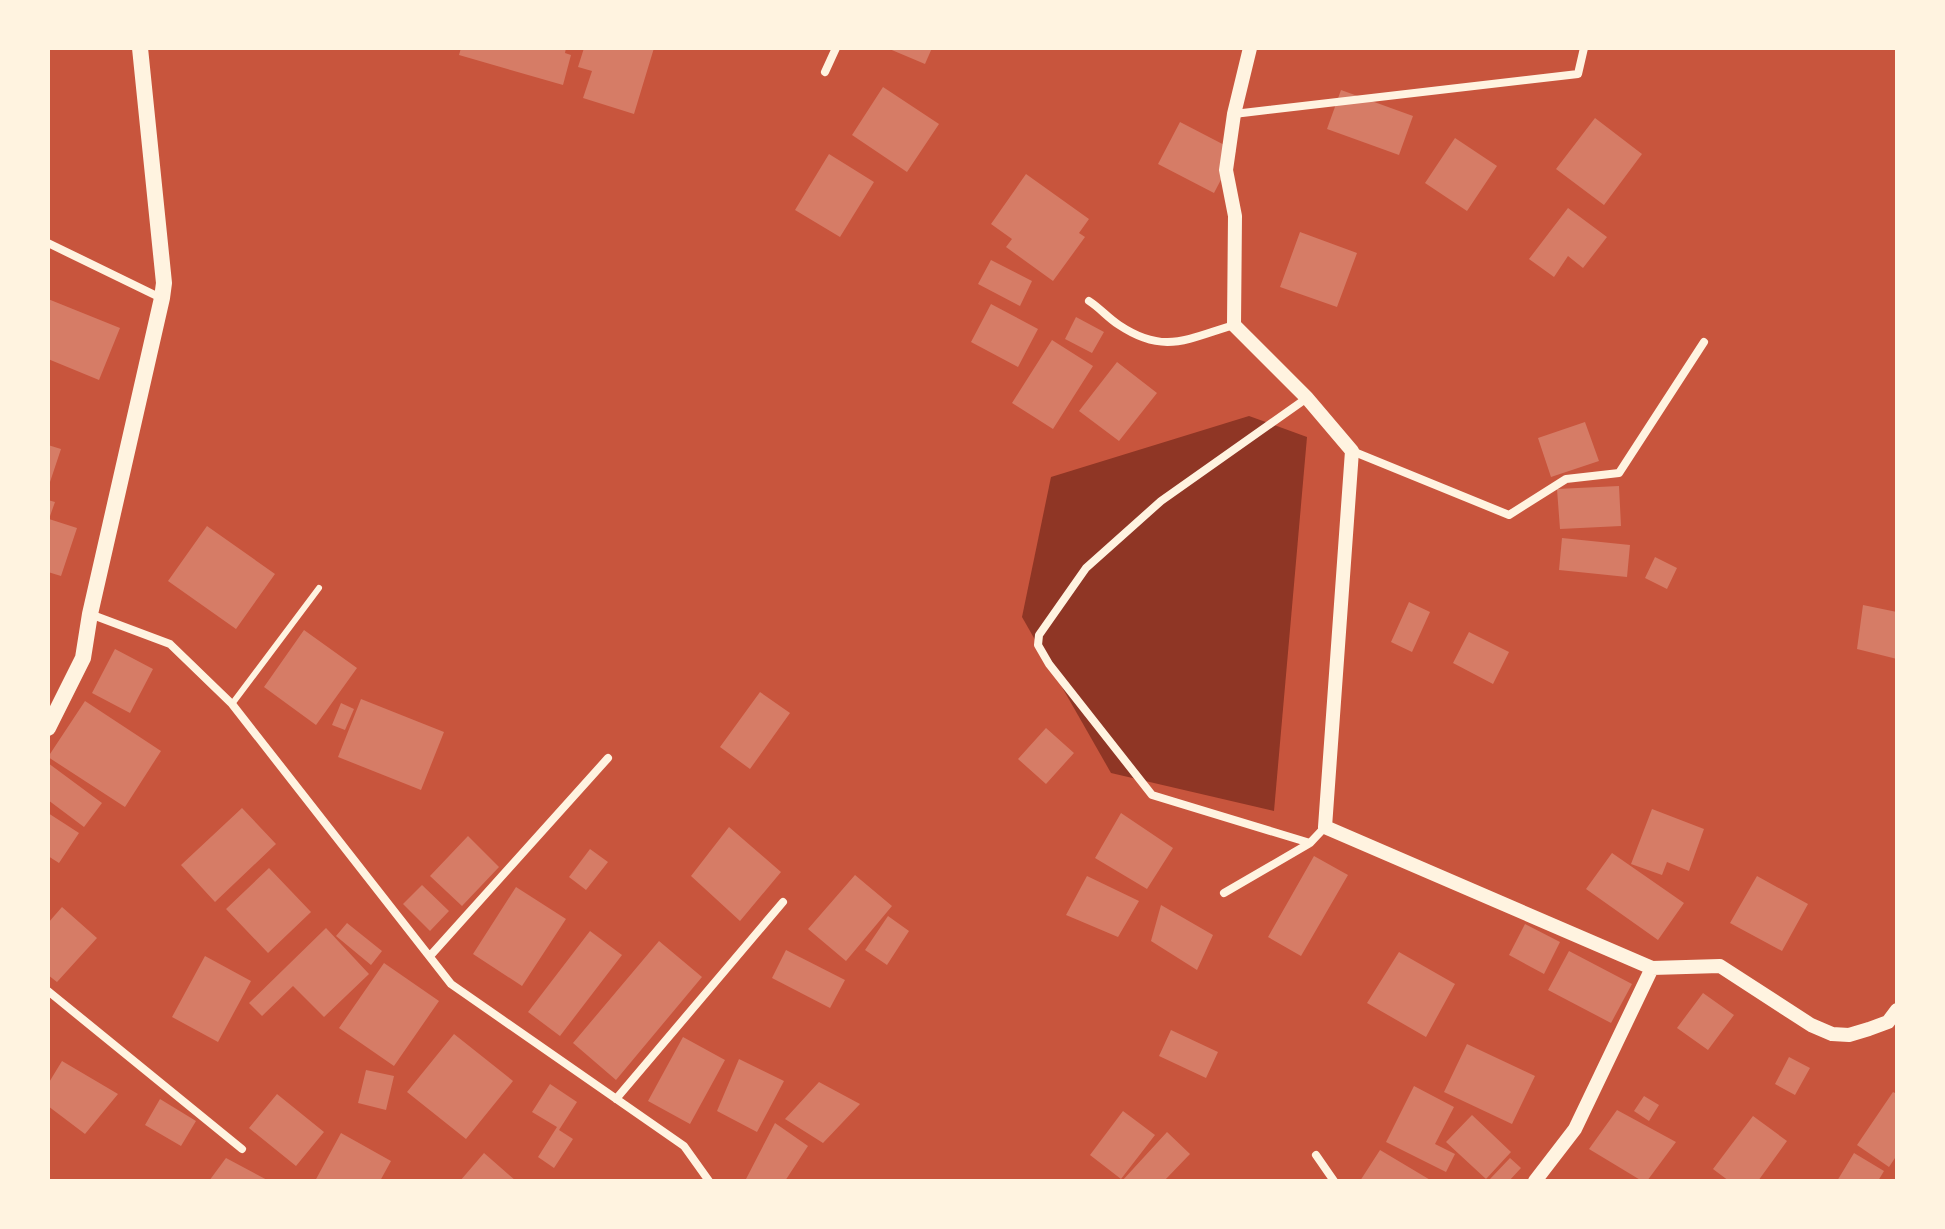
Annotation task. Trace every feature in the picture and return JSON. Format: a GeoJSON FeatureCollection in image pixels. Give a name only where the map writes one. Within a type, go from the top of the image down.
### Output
{"type":"FeatureCollection","features":[{"type":"Feature","properties":{"kind":"main road"},"geometry":{"type":"LineString","coordinates":[[48,728],[83,658],[90,614],[162,298],[164,283],[140,48]]}},
{"type":"Feature","properties":{"kind":"street"},"geometry":{"type":"LineString","coordinates":[[825,72],[836,48]]}},
{"type":"Feature","properties":{"kind":"street"},"geometry":{"type":"LineString","coordinates":[[1250,48],[1234,114],[1226,170],[1235,216],[1234,325],[1307,398],[1352,451],[1509,515],[1566,479],[1619,473],[1704,342]]}},
{"type":"Feature","properties":{"kind":"street"},"geometry":{"type":"LineString","coordinates":[[1234,114],[1578,74],[1584,48]]}},
{"type":"Feature","properties":{"kind":"street"},"geometry":{"type":"LineString","coordinates":[[48,243],[162,298]]}},
{"type":"Feature","properties":{"kind":"street"},"geometry":{"type":"LineString","coordinates":[[1089,301],[1121,327],[1158,344],[1178,342],[1234,325]]}},
{"type":"Feature","properties":{"kind":"street"},"geometry":{"type":"LineString","coordinates":[[1307,398],[1161,501],[1086,568],[1045,624],[1038,645],[1049,664],[1152,795],[1310,843]]}},
{"type":"Feature","properties":{"kind":"street"},"geometry":{"type":"LineString","coordinates":[[1224,893],[1310,843],[1325,827],[1352,451]]}},
{"type":"Feature","properties":{"kind":"street"},"geometry":{"type":"LineString","coordinates":[[90,614],[170,644],[232,704],[451,984],[684,1146],[709,1181]]}},
{"type":"Feature","properties":{"kind":"street"},"geometry":{"type":"LineString","coordinates":[[430,956],[608,758]]}},
{"type":"Feature","properties":{"kind":"street"},"geometry":{"type":"LineString","coordinates":[[1325,827],[1652,968],[1720,966],[1811,1025],[1832,1034],[1849,1035],[1894,1019]]}},
{"type":"Feature","properties":{"kind":"street"},"geometry":{"type":"LineString","coordinates":[[616,1099],[783,902]]}},
{"type":"Feature","properties":{"kind":"street"},"geometry":{"type":"LineString","coordinates":[[1535,1181],[1575,1129],[1652,968]]}},
{"type":"Feature","properties":{"kind":"street"},"geometry":{"type":"LineString","coordinates":[[48,991],[242,1149]]}},
{"type":"Feature","properties":{"kind":"street"},"geometry":{"type":"LineString","coordinates":[[1316,1155],[1334,1181]]}},
{"type":"Feature","properties":{"kind":"lane"},"geometry":{"type":"LineString","coordinates":[[232,704],[319,588]]}},
{"type":"Feature","properties":{"kind":"shaded area"},"geometry":{"type":"Polygon","coordinates":[[[1249,416],[1307,437],[1274,811],[1111,773],[1022,617],[1051,477],[1249,416]]]}},
{"type":"Feature","properties":{"kind":"building"},"geometry":{"type":"Polygon","coordinates":[[[461,48],[566,48],[565,53],[571,55],[563,85],[459,55],[461,48]]]}},
{"type":"Feature","properties":{"kind":"building"},"geometry":{"type":"Polygon","coordinates":[[[584,48],[654,48],[634,114],[583,98],[592,71],[578,67],[584,48]]]}},
{"type":"Feature","properties":{"kind":"building"},"geometry":{"type":"Polygon","coordinates":[[[887,48],[932,48],[925,64],[887,48]]]}},
{"type":"Feature","properties":{"kind":"building"},"geometry":{"type":"Polygon","coordinates":[[[883,87],[939,124],[907,172],[852,135],[883,87]]]}},
{"type":"Feature","properties":{"kind":"building"},"geometry":{"type":"Polygon","coordinates":[[[1341,90],[1413,116],[1399,155],[1327,129],[1341,90]]]}},
{"type":"Feature","properties":{"kind":"building"},"geometry":{"type":"Polygon","coordinates":[[[1595,118],[1642,154],[1604,205],[1556,169],[1595,118]]]}},
{"type":"Feature","properties":{"kind":"building"},"geometry":{"type":"Polygon","coordinates":[[[1180,122],[1236,151],[1214,193],[1158,164],[1180,122]]]}},
{"type":"Feature","properties":{"kind":"building"},"geometry":{"type":"Polygon","coordinates":[[[1455,138],[1497,166],[1467,211],[1425,183],[1455,138]]]}},
{"type":"Feature","properties":{"kind":"building"},"geometry":{"type":"Polygon","coordinates":[[[829,154],[874,182],[840,237],[795,210],[829,154]]]}},
{"type":"Feature","properties":{"kind":"building"},"geometry":{"type":"Polygon","coordinates":[[[1026,174],[1089,219],[1079,233],[1085,237],[1053,281],[1006,247],[1012,239],[991,224],[1026,174]]]}},
{"type":"Feature","properties":{"kind":"building"},"geometry":{"type":"Polygon","coordinates":[[[1568,208],[1607,237],[1583,268],[1568,256],[1554,277],[1529,259],[1568,208]]]}},
{"type":"Feature","properties":{"kind":"building"},"geometry":{"type":"Polygon","coordinates":[[[1300,232],[1357,253],[1337,307],[1280,287],[1300,232]]]}},
{"type":"Feature","properties":{"kind":"building"},"geometry":{"type":"Polygon","coordinates":[[[991,260],[1032,281],[1020,306],[978,284],[991,260]]]}},
{"type":"Feature","properties":{"kind":"building"},"geometry":{"type":"Polygon","coordinates":[[[48,299],[120,328],[99,380],[48,359],[48,299]]]}},
{"type":"Feature","properties":{"kind":"building"},"geometry":{"type":"Polygon","coordinates":[[[991,304],[1038,329],[1018,367],[971,342],[991,304]]]}},
{"type":"Feature","properties":{"kind":"building"},"geometry":{"type":"Polygon","coordinates":[[[1076,317],[1104,332],[1092,353],[1065,339],[1076,317]]]}},
{"type":"Feature","properties":{"kind":"building"},"geometry":{"type":"Polygon","coordinates":[[[1052,340],[1093,366],[1053,429],[1012,403],[1052,340]]]}},
{"type":"Feature","properties":{"kind":"building"},"geometry":{"type":"Polygon","coordinates":[[[1117,362],[1157,393],[1119,441],[1079,411],[1117,362]]]}},
{"type":"Feature","properties":{"kind":"building"},"geometry":{"type":"Polygon","coordinates":[[[1585,422],[1599,461],[1551,477],[1538,438],[1585,422]]]}},
{"type":"Feature","properties":{"kind":"building"},"geometry":{"type":"Polygon","coordinates":[[[48,445],[61,449],[49,485],[48,485],[48,445]]]}},
{"type":"Feature","properties":{"kind":"building"},"geometry":{"type":"Polygon","coordinates":[[[1619,486],[1621,526],[1560,529],[1557,489],[1619,486]]]}},
{"type":"Feature","properties":{"kind":"building"},"geometry":{"type":"Polygon","coordinates":[[[48,500],[55,502],[49,519],[77,528],[61,576],[48,572],[48,500]]]}},
{"type":"Feature","properties":{"kind":"building"},"geometry":{"type":"Polygon","coordinates":[[[207,526],[275,574],[236,629],[168,581],[207,526]]]}},
{"type":"Feature","properties":{"kind":"building"},"geometry":{"type":"Polygon","coordinates":[[[1562,538],[1630,545],[1627,577],[1559,570],[1562,538]]]}},
{"type":"Feature","properties":{"kind":"building"},"geometry":{"type":"Polygon","coordinates":[[[1655,557],[1677,568],[1667,589],[1645,578],[1655,557]]]}},
{"type":"Feature","properties":{"kind":"building"},"geometry":{"type":"Polygon","coordinates":[[[1409,602],[1430,612],[1412,652],[1391,642],[1409,602]]]}},
{"type":"Feature","properties":{"kind":"building"},"geometry":{"type":"Polygon","coordinates":[[[1863,605],[1897,612],[1897,659],[1857,649],[1863,605]]]}},
{"type":"Feature","properties":{"kind":"building"},"geometry":{"type":"Polygon","coordinates":[[[304,630],[357,668],[316,725],[264,687],[304,630]]]}},
{"type":"Feature","properties":{"kind":"building"},"geometry":{"type":"Polygon","coordinates":[[[1469,632],[1509,652],[1493,684],[1453,663],[1469,632]]]}},
{"type":"Feature","properties":{"kind":"building"},"geometry":{"type":"Polygon","coordinates":[[[115,649],[153,669],[130,713],[92,693],[115,649]]]}},
{"type":"Feature","properties":{"kind":"building"},"geometry":{"type":"Polygon","coordinates":[[[760,692],[790,713],[750,769],[720,747],[760,692]]]}},
{"type":"Feature","properties":{"kind":"building"},"geometry":{"type":"Polygon","coordinates":[[[361,699],[444,732],[421,790],[338,757],[361,699]]]}},
{"type":"Feature","properties":{"kind":"building"},"geometry":{"type":"Polygon","coordinates":[[[85,701],[161,751],[125,807],[48,757],[85,701]]]}},
{"type":"Feature","properties":{"kind":"building"},"geometry":{"type":"Polygon","coordinates":[[[341,703],[354,709],[345,730],[332,725],[341,703]]]}},
{"type":"Feature","properties":{"kind":"building"},"geometry":{"type":"Polygon","coordinates":[[[1046,728],[1074,753],[1046,784],[1018,759],[1046,728]]]}},
{"type":"Feature","properties":{"kind":"building"},"geometry":{"type":"Polygon","coordinates":[[[48,763],[102,803],[84,827],[48,800],[48,763]]]}},
{"type":"Feature","properties":{"kind":"building"},"geometry":{"type":"Polygon","coordinates":[[[242,808],[276,844],[215,902],[181,865],[242,808]]]}},
{"type":"Feature","properties":{"kind":"building"},"geometry":{"type":"Polygon","coordinates":[[[1652,809],[1704,829],[1689,871],[1667,862],[1662,875],[1631,864],[1652,809]]]}},
{"type":"Feature","properties":{"kind":"building"},"geometry":{"type":"Polygon","coordinates":[[[48,813],[79,833],[59,863],[48,856],[48,813]]]}},
{"type":"Feature","properties":{"kind":"building"},"geometry":{"type":"Polygon","coordinates":[[[1121,813],[1173,848],[1147,889],[1095,858],[1121,813]]]}},
{"type":"Feature","properties":{"kind":"building"},"geometry":{"type":"Polygon","coordinates":[[[729,827],[781,872],[740,921],[691,876],[729,827]]]}},
{"type":"Feature","properties":{"kind":"building"},"geometry":{"type":"Polygon","coordinates":[[[468,836],[499,867],[462,906],[430,876],[468,836]]]}},
{"type":"Feature","properties":{"kind":"building"},"geometry":{"type":"Polygon","coordinates":[[[590,849],[608,862],[586,890],[569,877],[590,849]]]}},
{"type":"Feature","properties":{"kind":"building"},"geometry":{"type":"Polygon","coordinates":[[[1612,853],[1684,903],[1658,940],[1586,889],[1612,853]]]}},
{"type":"Feature","properties":{"kind":"building"},"geometry":{"type":"Polygon","coordinates":[[[1314,856],[1348,875],[1301,956],[1268,937],[1314,856]]]}},
{"type":"Feature","properties":{"kind":"building"},"geometry":{"type":"Polygon","coordinates":[[[269,868],[311,912],[268,953],[226,909],[269,868]]]}},
{"type":"Feature","properties":{"kind":"building"},"geometry":{"type":"Polygon","coordinates":[[[855,875],[892,906],[846,961],[808,929],[855,875]]]}},
{"type":"Feature","properties":{"kind":"building"},"geometry":{"type":"Polygon","coordinates":[[[1087,876],[1139,901],[1118,937],[1066,915],[1087,876]]]}},
{"type":"Feature","properties":{"kind":"building"},"geometry":{"type":"Polygon","coordinates":[[[1757,876],[1808,904],[1782,951],[1730,923],[1757,876]]]}},
{"type":"Feature","properties":{"kind":"building"},"geometry":{"type":"Polygon","coordinates":[[[422,885],[449,911],[430,931],[403,904],[422,885]]]}},
{"type":"Feature","properties":{"kind":"building"},"geometry":{"type":"Polygon","coordinates":[[[516,887],[566,919],[522,986],[473,954],[516,887]]]}},
{"type":"Feature","properties":{"kind":"building"},"geometry":{"type":"Polygon","coordinates":[[[1161,905],[1213,935],[1197,970],[1151,941],[1161,905]]]}},
{"type":"Feature","properties":{"kind":"building"},"geometry":{"type":"Polygon","coordinates":[[[62,907],[97,938],[57,982],[48,975],[48,923],[62,907]]]}},
{"type":"Feature","properties":{"kind":"building"},"geometry":{"type":"Polygon","coordinates":[[[888,916],[909,931],[887,965],[865,950],[888,916]]]}},
{"type":"Feature","properties":{"kind":"building"},"geometry":{"type":"Polygon","coordinates":[[[347,923],[382,951],[371,965],[336,936],[347,923]]]}},
{"type":"Feature","properties":{"kind":"building"},"geometry":{"type":"Polygon","coordinates":[[[1525,924],[1560,942],[1544,974],[1509,955],[1525,924]]]}},
{"type":"Feature","properties":{"kind":"building"},"geometry":{"type":"Polygon","coordinates":[[[326,928],[369,974],[324,1017],[293,986],[262,1016],[249,1003],[326,928]]]}},
{"type":"Feature","properties":{"kind":"building"},"geometry":{"type":"Polygon","coordinates":[[[590,931],[622,955],[560,1036],[528,1012],[590,931]]]}},
{"type":"Feature","properties":{"kind":"building"},"geometry":{"type":"Polygon","coordinates":[[[659,941],[702,977],[616,1080],[573,1043],[659,941]]]}},
{"type":"Feature","properties":{"kind":"building"},"geometry":{"type":"Polygon","coordinates":[[[786,950],[845,980],[830,1008],[772,978],[786,950]]]}},
{"type":"Feature","properties":{"kind":"building"},"geometry":{"type":"Polygon","coordinates":[[[1569,951],[1632,984],[1611,1023],[1548,990],[1569,951]]]}},
{"type":"Feature","properties":{"kind":"building"},"geometry":{"type":"Polygon","coordinates":[[[1399,952],[1455,984],[1426,1037],[1367,1003],[1399,952]]]}},
{"type":"Feature","properties":{"kind":"building"},"geometry":{"type":"Polygon","coordinates":[[[205,956],[251,981],[218,1042],[172,1017],[205,956]]]}},
{"type":"Feature","properties":{"kind":"building"},"geometry":{"type":"Polygon","coordinates":[[[384,963],[439,1001],[394,1066],[339,1028],[384,963]]]}},
{"type":"Feature","properties":{"kind":"building"},"geometry":{"type":"Polygon","coordinates":[[[1703,993],[1734,1015],[1708,1050],[1677,1028],[1703,993]]]}},
{"type":"Feature","properties":{"kind":"building"},"geometry":{"type":"Polygon","coordinates":[[[1171,1030],[1218,1052],[1206,1078],[1159,1056],[1171,1030]]]}},
{"type":"Feature","properties":{"kind":"building"},"geometry":{"type":"Polygon","coordinates":[[[454,1034],[513,1081],[466,1139],[407,1092],[454,1034]]]}},
{"type":"Feature","properties":{"kind":"building"},"geometry":{"type":"Polygon","coordinates":[[[683,1037],[725,1060],[690,1124],[648,1101],[683,1037]]]}},
{"type":"Feature","properties":{"kind":"building"},"geometry":{"type":"Polygon","coordinates":[[[1467,1044],[1535,1076],[1512,1124],[1444,1092],[1467,1044]]]}},
{"type":"Feature","properties":{"kind":"building"},"geometry":{"type":"Polygon","coordinates":[[[1789,1057],[1810,1068],[1795,1095],[1775,1084],[1789,1057]]]}},
{"type":"Feature","properties":{"kind":"building"},"geometry":{"type":"Polygon","coordinates":[[[739,1059],[784,1081],[757,1132],[717,1111],[739,1059]]]}},
{"type":"Feature","properties":{"kind":"building"},"geometry":{"type":"Polygon","coordinates":[[[62,1061],[118,1094],[85,1134],[48,1106],[48,1084],[62,1061]]]}},
{"type":"Feature","properties":{"kind":"building"},"geometry":{"type":"Polygon","coordinates":[[[366,1070],[394,1076],[386,1110],[358,1103],[366,1070]]]}},
{"type":"Feature","properties":{"kind":"building"},"geometry":{"type":"Polygon","coordinates":[[[819,1082],[860,1104],[823,1143],[785,1119],[819,1082]]]}},
{"type":"Feature","properties":{"kind":"building"},"geometry":{"type":"Polygon","coordinates":[[[550,1084],[577,1102],[559,1130],[573,1139],[554,1168],[538,1157],[557,1127],[532,1112],[550,1084]]]}},
{"type":"Feature","properties":{"kind":"building"},"geometry":{"type":"Polygon","coordinates":[[[1414,1086],[1454,1107],[1435,1144],[1455,1154],[1446,1172],[1386,1142],[1414,1086]]]}},
{"type":"Feature","properties":{"kind":"building"},"geometry":{"type":"Polygon","coordinates":[[[1893,1092],[1897,1094],[1897,1155],[1889,1167],[1857,1145],[1893,1092]]]}},
{"type":"Feature","properties":{"kind":"building"},"geometry":{"type":"Polygon","coordinates":[[[277,1094],[324,1132],[296,1166],[249,1128],[277,1094]]]}},
{"type":"Feature","properties":{"kind":"building"},"geometry":{"type":"Polygon","coordinates":[[[1644,1096],[1659,1105],[1649,1121],[1634,1111],[1644,1096]]]}},
{"type":"Feature","properties":{"kind":"building"},"geometry":{"type":"Polygon","coordinates":[[[160,1099],[196,1121],[181,1146],[145,1125],[160,1099]]]}},
{"type":"Feature","properties":{"kind":"building"},"geometry":{"type":"Polygon","coordinates":[[[1617,1110],[1676,1142],[1647,1181],[1642,1181],[1589,1149],[1617,1110]]]}},
{"type":"Feature","properties":{"kind":"building"},"geometry":{"type":"Polygon","coordinates":[[[1123,1111],[1155,1135],[1121,1179],[1090,1155],[1123,1111]]]}},
{"type":"Feature","properties":{"kind":"building"},"geometry":{"type":"Polygon","coordinates":[[[1472,1115],[1511,1152],[1486,1179],[1446,1142],[1472,1115]]]}},
{"type":"Feature","properties":{"kind":"building"},"geometry":{"type":"Polygon","coordinates":[[[1753,1116],[1787,1141],[1758,1181],[1729,1181],[1713,1169],[1753,1116]]]}},
{"type":"Feature","properties":{"kind":"building"},"geometry":{"type":"Polygon","coordinates":[[[775,1123],[808,1146],[785,1181],[749,1181],[746,1179],[775,1123]]]}},
{"type":"Feature","properties":{"kind":"building"},"geometry":{"type":"Polygon","coordinates":[[[1167,1132],[1190,1154],[1164,1181],[1122,1181],[1167,1132]]]}},
{"type":"Feature","properties":{"kind":"building"},"geometry":{"type":"Polygon","coordinates":[[[341,1133],[391,1161],[380,1181],[315,1181],[341,1133]]]}},
{"type":"Feature","properties":{"kind":"building"},"geometry":{"type":"Polygon","coordinates":[[[1380,1150],[1432,1181],[1360,1181],[1380,1150]]]}},
{"type":"Feature","properties":{"kind":"building"},"geometry":{"type":"Polygon","coordinates":[[[484,1153],[516,1181],[460,1181],[484,1153]]]}},
{"type":"Feature","properties":{"kind":"building"},"geometry":{"type":"Polygon","coordinates":[[[1854,1153],[1884,1171],[1878,1181],[1837,1181],[1854,1153]]]}},
{"type":"Feature","properties":{"kind":"building"},"geometry":{"type":"Polygon","coordinates":[[[226,1158],[269,1181],[209,1181],[226,1158]]]}},
{"type":"Feature","properties":{"kind":"building"},"geometry":{"type":"Polygon","coordinates":[[[1510,1158],[1521,1168],[1509,1181],[1490,1179],[1510,1158]]]}}]}
